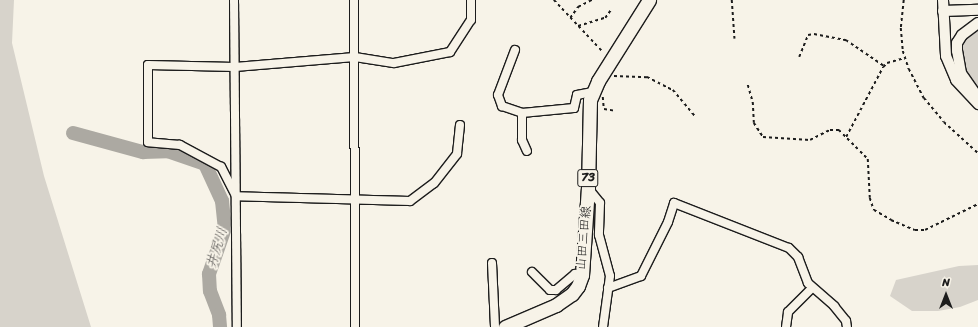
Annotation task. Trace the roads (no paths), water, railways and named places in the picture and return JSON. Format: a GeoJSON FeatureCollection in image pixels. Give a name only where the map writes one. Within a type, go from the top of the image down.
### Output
{"type":"FeatureCollection","features":[{"type":"Feature","properties":{"kind":"main road","name":"山田三田線"},"geometry":{"type":"LineString","coordinates":[[505,327],[565,300],[578,286],[582,274],[588,188],[589,108],[593,92],[649,0]]}},
{"type":"Feature","properties":{"kind":"street"},"geometry":{"type":"LineString","coordinates":[[234,0],[237,327]]}},
{"type":"Feature","properties":{"kind":"street"},"geometry":{"type":"LineString","coordinates":[[354,0],[355,327]]}},
{"type":"Feature","properties":{"kind":"street"},"geometry":{"type":"LineString","coordinates":[[236,196],[221,167],[180,145],[148,142],[148,66],[235,67],[355,58],[394,63],[450,52],[471,20],[472,0]]}},
{"type":"Feature","properties":{"kind":"street"},"geometry":{"type":"LineString","coordinates":[[943,0],[944,43],[950,68],[963,90],[978,104]]}},
{"type":"Feature","properties":{"kind":"street"},"geometry":{"type":"LineString","coordinates":[[943,11],[978,10]]}},
{"type":"Feature","properties":{"kind":"street"},"geometry":{"type":"LineString","coordinates":[[978,23],[962,35],[957,43],[961,73],[978,98]]}},
{"type":"Feature","properties":{"kind":"street"},"geometry":{"type":"LineString","coordinates":[[515,50],[498,94],[502,106],[522,113],[574,108],[577,95],[593,92]]}},
{"type":"Feature","properties":{"kind":"street"},"geometry":{"type":"LineString","coordinates":[[522,113],[522,140],[527,151]]}},
{"type":"Feature","properties":{"kind":"street"},"geometry":{"type":"LineString","coordinates":[[236,196],[355,198],[410,201],[434,183],[457,154],[460,126]]}},
{"type":"Feature","properties":{"kind":"street"},"geometry":{"type":"LineString","coordinates":[[588,188],[600,203],[599,235],[609,264],[608,288],[603,327]]}},
{"type":"Feature","properties":{"kind":"street"},"geometry":{"type":"LineString","coordinates":[[608,288],[641,276],[668,222],[674,204],[790,248],[798,257],[812,288],[834,306],[846,321],[847,327]]}},
{"type":"Feature","properties":{"kind":"street"},"geometry":{"type":"LineString","coordinates":[[492,263],[495,327]]}},
{"type":"Feature","properties":{"kind":"street"},"geometry":{"type":"LineString","coordinates":[[532,272],[550,290],[556,290],[575,274],[582,274]]}},
{"type":"Feature","properties":{"kind":"street"},"geometry":{"type":"LineString","coordinates":[[786,327],[788,312],[812,288]]}},
{"type":"Feature","properties":{"kind":"waterway","name":"井尻川"},"geometry":{"type":"LineString","coordinates":[[73,133],[143,152],[167,151],[205,164],[222,201],[225,228],[209,274],[210,291],[219,315],[220,327]]}}]}
